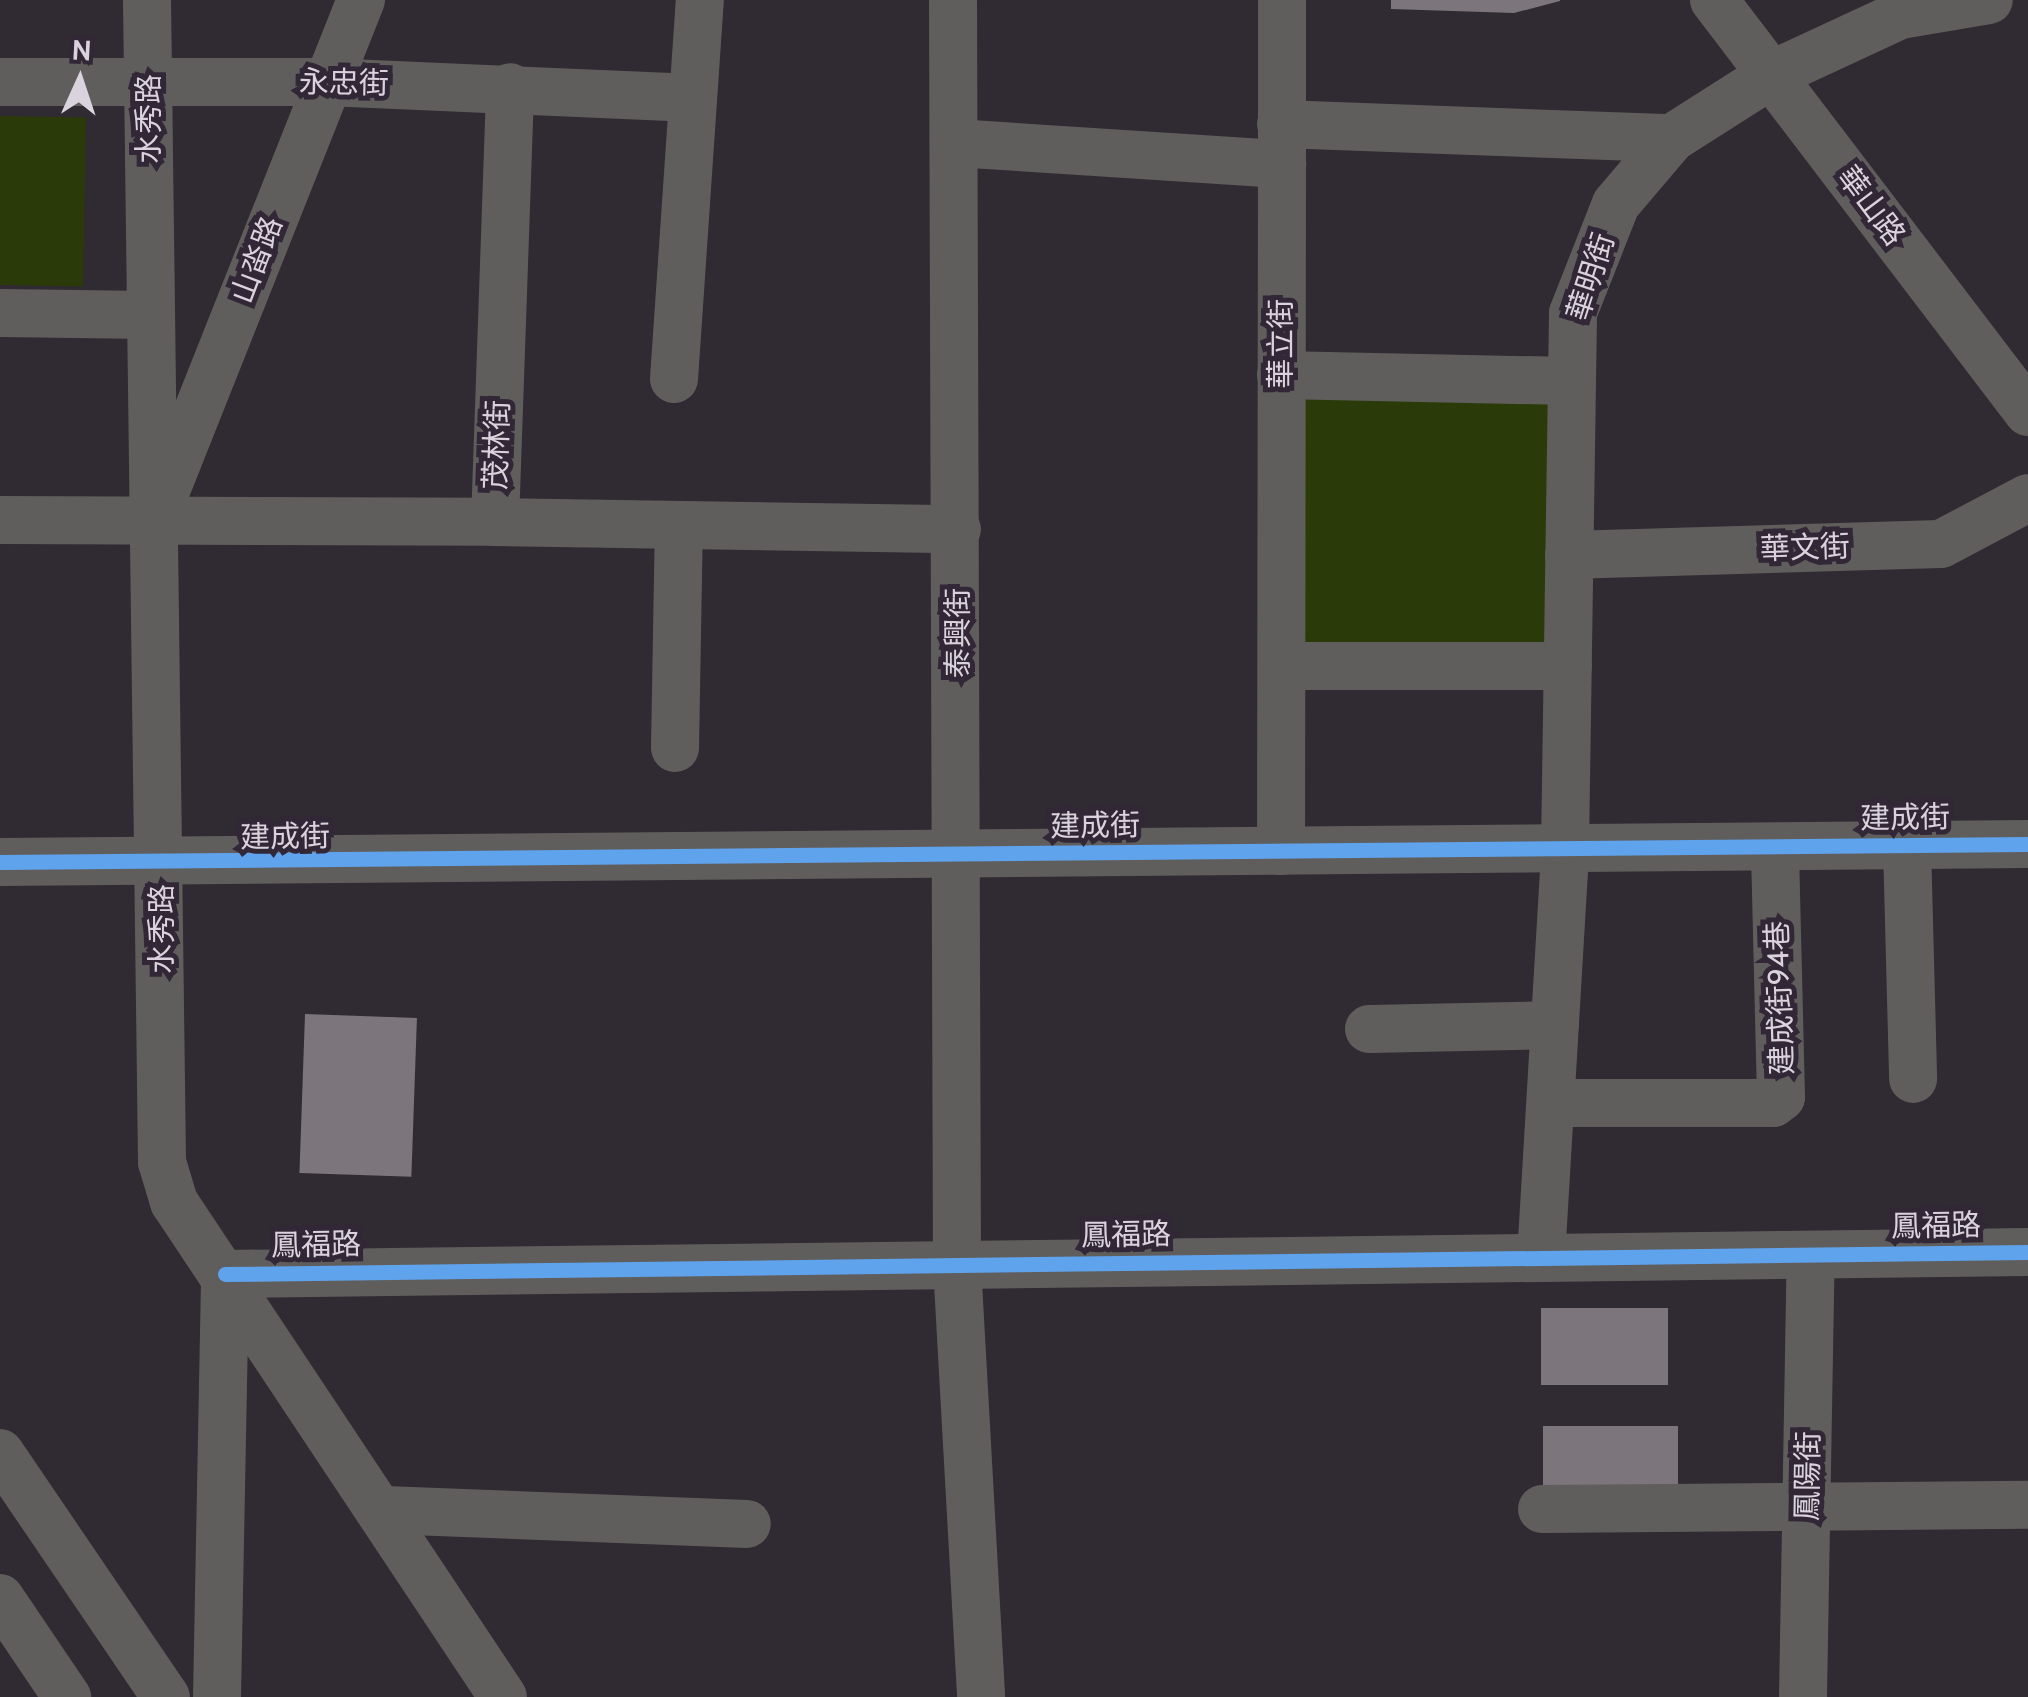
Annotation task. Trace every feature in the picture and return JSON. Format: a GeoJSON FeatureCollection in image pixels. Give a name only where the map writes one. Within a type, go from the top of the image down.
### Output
{"type":"FeatureCollection","features":[{"type":"Feature","properties":{"kind":"street","name":"水秀路"},"geometry":{"type":"LineString","coordinates":[[147,0],[162,866],[162,1162],[174,1202],[385,1510],[503,1697]]}},
{"type":"Feature","properties":{"kind":"street","name":"山畓路"},"geometry":{"type":"LineString","coordinates":[[155,520],[361,0]]}},
{"type":"Feature","properties":{"kind":"street"},"geometry":{"type":"LineString","coordinates":[[674,380],[688,98],[700,0]]}},
{"type":"Feature","properties":{"kind":"street","name":"泰興街"},"geometry":{"type":"LineString","coordinates":[[954,0],[960,854],[957,1265],[982,1697]]}},
{"type":"Feature","properties":{"kind":"street","name":"華立街"},"geometry":{"type":"LineString","coordinates":[[1281,851],[1282,0]]}},
{"type":"Feature","properties":{"kind":"street","name":"華山路"},"geometry":{"type":"LineString","coordinates":[[1714,0],[2028,412]]}},
{"type":"Feature","properties":{"kind":"street","name":"華明街"},"geometry":{"type":"LineString","coordinates":[[1541,1258],[1565,848],[1573,312],[1616,204],[1672,138],[1771,75],[1900,15],[1989,0]]}},
{"type":"Feature","properties":{"kind":"street","name":"永忠街"},"geometry":{"type":"LineString","coordinates":[[0,82],[327,82],[510,87],[688,98]]}},
{"type":"Feature","properties":{"kind":"street","name":"茂林街"},"geometry":{"type":"LineString","coordinates":[[0,520],[495,522],[510,87]]}},
{"type":"Feature","properties":{"kind":"street"},"geometry":{"type":"LineString","coordinates":[[954,142],[1282,144],[1672,138]]}},
{"type":"Feature","properties":{"kind":"street"},"geometry":{"type":"LineString","coordinates":[[0,313],[150,315]]}},
{"type":"Feature","properties":{"kind":"street"},"geometry":{"type":"LineString","coordinates":[[1281,375],[1572,381]]}},
{"type":"Feature","properties":{"kind":"street","name":"華文街"},"geometry":{"type":"LineString","coordinates":[[1569,555],[1942,544],[2028,498]]}},
{"type":"Feature","properties":{"kind":"street"},"geometry":{"type":"LineString","coordinates":[[495,522],[958,529]]}},
{"type":"Feature","properties":{"kind":"street"},"geometry":{"type":"LineString","coordinates":[[675,748],[680,526]]}},
{"type":"Feature","properties":{"kind":"street"},"geometry":{"type":"LineString","coordinates":[[1282,666],[1568,666]]}},
{"type":"Feature","properties":{"kind":"street","name":"建成街"},"geometry":{"type":"LineString","coordinates":[[0,862],[162,866],[2028,844]]}},
{"type":"Feature","properties":{"kind":"street","name":"建成街94巷"},"geometry":{"type":"LineString","coordinates":[[1551,1103],[1773,1104],[1781,1097],[1774,846]]}},
{"type":"Feature","properties":{"kind":"street"},"geometry":{"type":"LineString","coordinates":[[1908,846],[1913,1079]]}},
{"type":"Feature","properties":{"kind":"street"},"geometry":{"type":"LineString","coordinates":[[1369,1029],[1555,1025]]}},
{"type":"Feature","properties":{"kind":"street","name":"鳳福路"},"geometry":{"type":"LineString","coordinates":[[225,1274],[2028,1252]]}},
{"type":"Feature","properties":{"kind":"street","name":"鳳陽街"},"geometry":{"type":"LineString","coordinates":[[1804,1697],[1812,1255]]}},
{"type":"Feature","properties":{"kind":"street"},"geometry":{"type":"LineString","coordinates":[[217,1697],[225,1274]]}},
{"type":"Feature","properties":{"kind":"street"},"geometry":{"type":"LineString","coordinates":[[0,1453],[166,1697]]}},
{"type":"Feature","properties":{"kind":"street"},"geometry":{"type":"LineString","coordinates":[[1542,1509],[2028,1506]]}},
{"type":"Feature","properties":{"kind":"street"},"geometry":{"type":"LineString","coordinates":[[385,1510],[748,1524]]}},
{"type":"Feature","properties":{"kind":"street"},"geometry":{"type":"LineString","coordinates":[[0,1598],[67,1697]]}},
{"type":"Feature","properties":{"kind":"green space"},"geometry":{"type":"Polygon","coordinates":[[[0,116],[86,118],[83,286],[0,285],[0,116]]]}},
{"type":"Feature","properties":{"kind":"green space"},"geometry":{"type":"Polygon","coordinates":[[[1290,383],[1563,388],[1558,664],[1285,659],[1290,383]]]}},
{"type":"Feature","properties":{"kind":"building"},"geometry":{"type":"Polygon","coordinates":[[[1391,0],[1560,1],[1514,13],[1391,9],[1391,0]]]}},
{"type":"Feature","properties":{"kind":"building"},"geometry":{"type":"Polygon","coordinates":[[[305,1014],[417,1018],[411,1177],[299,1173],[305,1014]]]}},
{"type":"Feature","properties":{"kind":"building"},"geometry":{"type":"Polygon","coordinates":[[[1541,1308],[1668,1308],[1668,1385],[1541,1385],[1541,1308]]]}},
{"type":"Feature","properties":{"kind":"building"},"geometry":{"type":"Polygon","coordinates":[[[1543,1426],[1678,1426],[1678,1502],[1543,1502],[1543,1426]]]}},
{"type":"Feature","properties":{"kind":"cycle path"},"geometry":{"type":"LineString","coordinates":[[0,862],[2028,844]]}},
{"type":"Feature","properties":{"kind":"cycle path"},"geometry":{"type":"LineString","coordinates":[[225,1274],[2028,1252]]}}]}
